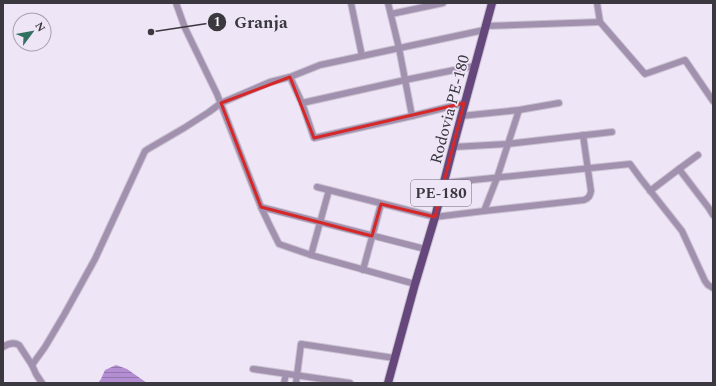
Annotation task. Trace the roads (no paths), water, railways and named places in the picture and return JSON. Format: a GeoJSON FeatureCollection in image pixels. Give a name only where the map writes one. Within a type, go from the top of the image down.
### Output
{"type":"FeatureCollection","features":[{"type":"Feature","properties":{"kind":"main road","name":"Rodovia PE-180"},"geometry":{"type":"LineString","coordinates":[[388,383],[435,217],[464,103],[492,3]]}},
{"type":"Feature","properties":{"kind":"street"},"geometry":{"type":"LineString","coordinates":[[176,3],[188,35],[221,103],[261,207],[279,244],[311,255],[415,284]]}},
{"type":"Feature","properties":{"kind":"street"},"geometry":{"type":"LineString","coordinates":[[351,3],[362,56]]}},
{"type":"Feature","properties":{"kind":"street"},"geometry":{"type":"LineString","coordinates":[[388,3],[399,48],[412,116]]}},
{"type":"Feature","properties":{"kind":"street"},"geometry":{"type":"LineString","coordinates":[[391,14],[443,3]]}},
{"type":"Feature","properties":{"kind":"street"},"geometry":{"type":"LineString","coordinates":[[596,3],[600,22],[645,74],[685,60],[713,101]]}},
{"type":"Feature","properties":{"kind":"street"},"geometry":{"type":"LineString","coordinates":[[32,365],[45,347],[95,259],[145,151],[221,103],[270,82],[290,77],[320,65],[485,28],[600,22]]}},
{"type":"Feature","properties":{"kind":"street"},"geometry":{"type":"LineString","coordinates":[[302,103],[474,66]]}},
{"type":"Feature","properties":{"kind":"street"},"geometry":{"type":"LineString","coordinates":[[290,77],[302,103],[314,138],[464,103]]}},
{"type":"Feature","properties":{"kind":"street"},"geometry":{"type":"LineString","coordinates":[[461,116],[519,110],[559,103]]}},
{"type":"Feature","properties":{"kind":"street"},"geometry":{"type":"LineString","coordinates":[[484,211],[519,110]]}},
{"type":"Feature","properties":{"kind":"street"},"geometry":{"type":"LineString","coordinates":[[453,147],[507,144],[612,132]]}},
{"type":"Feature","properties":{"kind":"street"},"geometry":{"type":"LineString","coordinates":[[317,187],[435,217],[584,200],[589,197],[590,194],[583,135]]}},
{"type":"Feature","properties":{"kind":"street"},"geometry":{"type":"LineString","coordinates":[[650,191],[698,155]]}},
{"type":"Feature","properties":{"kind":"street"},"geometry":{"type":"LineString","coordinates":[[444,183],[630,164],[682,231],[705,281],[713,288]]}},
{"type":"Feature","properties":{"kind":"street"},"geometry":{"type":"LineString","coordinates":[[679,170],[708,206],[713,216]]}},
{"type":"Feature","properties":{"kind":"street"},"geometry":{"type":"LineString","coordinates":[[311,255],[329,190]]}},
{"type":"Feature","properties":{"kind":"street"},"geometry":{"type":"LineString","coordinates":[[363,270],[381,204]]}},
{"type":"Feature","properties":{"kind":"street"},"geometry":{"type":"LineString","coordinates":[[261,207],[425,249]]}},
{"type":"Feature","properties":{"kind":"street"},"geometry":{"type":"LineString","coordinates":[[3,347],[9,343],[16,343],[19,345],[42,383]]}},
{"type":"Feature","properties":{"kind":"street"},"geometry":{"type":"LineString","coordinates":[[296,383],[301,344],[394,358]]}},
{"type":"Feature","properties":{"kind":"street"},"geometry":{"type":"LineString","coordinates":[[253,369],[350,383]]}},
{"type":"Feature","properties":{"kind":"street"},"geometry":{"type":"LineString","coordinates":[[284,383],[286,374]]}},
{"type":"Feature","properties":{"kind":"place","name":"Granja"},"geometry":{"type":"Point","coordinates":[151,32]}}]}
